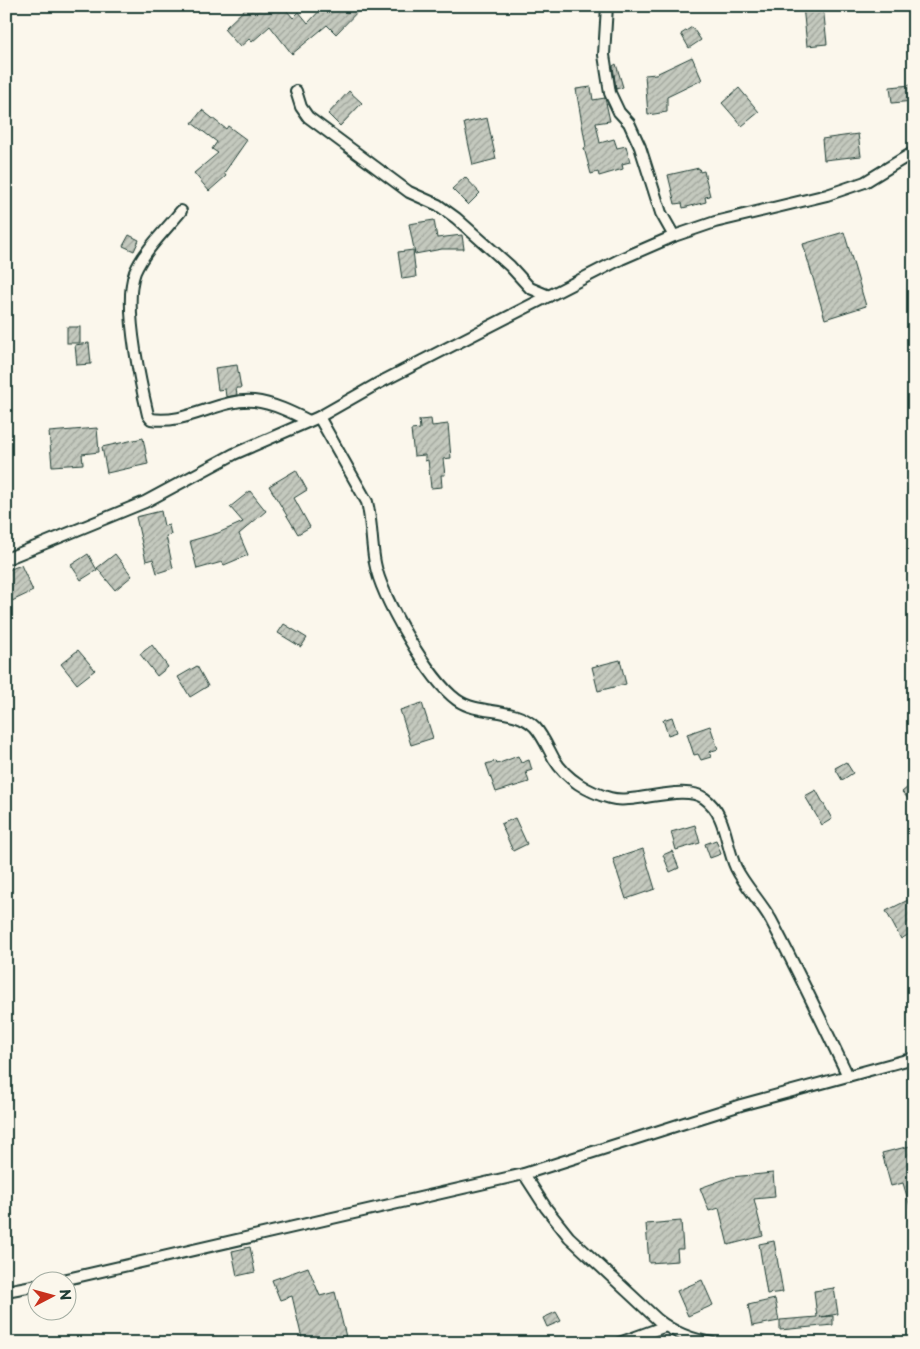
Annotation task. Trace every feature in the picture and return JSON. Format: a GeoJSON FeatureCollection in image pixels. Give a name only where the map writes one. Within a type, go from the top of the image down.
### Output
{"type":"FeatureCollection","features":[{"type":"Feature","properties":{"kind":"street"},"geometry":{"type":"LineString","coordinates":[[607,6],[604,55],[610,93],[619,112],[629,122],[640,147],[661,213],[674,236]]}},
{"type":"Feature","properties":{"kind":"street"},"geometry":{"type":"LineString","coordinates":[[296,91],[301,107],[308,117],[409,192],[438,205],[456,218],[510,266],[530,288],[549,296]]}},
{"type":"Feature","properties":{"kind":"street"},"geometry":{"type":"LineString","coordinates":[[6,559],[145,502],[234,454],[314,419],[377,384],[621,259],[674,236],[715,222],[827,195],[865,182],[914,152]]}},
{"type":"Feature","properties":{"kind":"street"},"geometry":{"type":"LineString","coordinates":[[181,211],[148,252],[136,271],[132,286],[130,299],[148,415],[152,419],[178,420],[220,407],[254,401],[314,419],[367,502],[371,517],[375,564],[385,596],[409,639],[440,682],[456,699],[469,706],[518,717],[534,726],[561,770],[570,779],[598,794],[623,800],[664,794],[686,794],[702,796],[714,807],[723,826],[736,869],[769,917],[848,1076]]}},
{"type":"Feature","properties":{"kind":"street"},"geometry":{"type":"LineString","coordinates":[[530,288],[532,306]]}},
{"type":"Feature","properties":{"kind":"street"},"geometry":{"type":"LineString","coordinates":[[78,1276],[524,1174],[741,1104],[914,1058]]}},
{"type":"Feature","properties":{"kind":"street"},"geometry":{"type":"LineString","coordinates":[[524,1174],[546,1208],[569,1237],[666,1326],[701,1341],[713,1343]]}},
{"type":"Feature","properties":{"kind":"street"},"geometry":{"type":"LineString","coordinates":[[6,1292],[28,1287]]}},
{"type":"Feature","properties":{"kind":"street"},"geometry":{"type":"LineString","coordinates":[[619,1343],[666,1326]]}},
{"type":"Feature","properties":{"kind":"building"},"geometry":{"type":"Polygon","coordinates":[[[248,6],[283,6],[293,18],[299,12],[308,23],[324,6],[363,6],[336,34],[327,25],[292,54],[270,26],[252,42],[249,39],[240,47],[224,29],[248,6]]]}},
{"type":"Feature","properties":{"kind":"building"},"geometry":{"type":"Polygon","coordinates":[[[803,6],[823,6],[827,44],[807,46],[803,6]]]}},
{"type":"Feature","properties":{"kind":"building"},"geometry":{"type":"Polygon","coordinates":[[[692,27],[701,40],[689,48],[681,34],[692,27]]]}},
{"type":"Feature","properties":{"kind":"building"},"geometry":{"type":"Polygon","coordinates":[[[692,57],[702,80],[667,97],[667,112],[648,115],[645,75],[656,74],[692,57]]]}},
{"type":"Feature","properties":{"kind":"building"},"geometry":{"type":"Polygon","coordinates":[[[616,64],[623,87],[616,89],[613,66],[616,64]]]}},
{"type":"Feature","properties":{"kind":"building"},"geometry":{"type":"Polygon","coordinates":[[[911,85],[913,101],[892,103],[890,87],[911,85]]]}},
{"type":"Feature","properties":{"kind":"building"},"geometry":{"type":"Polygon","coordinates":[[[591,87],[593,100],[605,98],[610,121],[596,123],[600,143],[614,139],[617,148],[626,146],[630,162],[622,164],[623,169],[599,176],[598,172],[591,174],[584,148],[586,147],[576,89],[591,87]]]}},
{"type":"Feature","properties":{"kind":"building"},"geometry":{"type":"Polygon","coordinates":[[[739,88],[759,112],[742,126],[722,103],[739,88]]]}},
{"type":"Feature","properties":{"kind":"building"},"geometry":{"type":"Polygon","coordinates":[[[349,91],[362,103],[340,126],[328,114],[349,91]]]}},
{"type":"Feature","properties":{"kind":"building"},"geometry":{"type":"Polygon","coordinates":[[[202,110],[226,129],[228,126],[247,140],[224,173],[226,176],[209,191],[194,173],[218,153],[212,149],[217,142],[192,123],[202,110]]]}},
{"type":"Feature","properties":{"kind":"building"},"geometry":{"type":"Polygon","coordinates":[[[487,118],[496,159],[473,165],[464,123],[487,118]]]}},
{"type":"Feature","properties":{"kind":"building"},"geometry":{"type":"Polygon","coordinates":[[[858,134],[861,156],[824,160],[822,139],[858,134]]]}},
{"type":"Feature","properties":{"kind":"building"},"geometry":{"type":"Polygon","coordinates":[[[699,168],[700,172],[704,171],[710,196],[705,197],[706,202],[683,208],[682,203],[675,204],[668,175],[699,168]]]}},
{"type":"Feature","properties":{"kind":"building"},"geometry":{"type":"Polygon","coordinates":[[[465,177],[480,193],[468,205],[452,189],[465,177]]]}},
{"type":"Feature","properties":{"kind":"building"},"geometry":{"type":"Polygon","coordinates":[[[434,220],[437,238],[462,235],[464,249],[442,249],[415,254],[409,224],[434,220]]]}},
{"type":"Feature","properties":{"kind":"building"},"geometry":{"type":"Polygon","coordinates":[[[844,232],[866,306],[825,319],[803,244],[844,232]]]}},
{"type":"Feature","properties":{"kind":"building"},"geometry":{"type":"Polygon","coordinates":[[[129,235],[139,240],[134,251],[123,246],[129,235]]]}},
{"type":"Feature","properties":{"kind":"building"},"geometry":{"type":"Polygon","coordinates":[[[413,250],[416,277],[402,279],[398,252],[413,250]]]}},
{"type":"Feature","properties":{"kind":"building"},"geometry":{"type":"Polygon","coordinates":[[[67,327],[80,327],[80,343],[67,343],[67,327]]]}},
{"type":"Feature","properties":{"kind":"building"},"geometry":{"type":"Polygon","coordinates":[[[89,343],[91,364],[77,365],[75,345],[89,343]]]}},
{"type":"Feature","properties":{"kind":"building"},"geometry":{"type":"Polygon","coordinates":[[[237,365],[241,388],[236,388],[237,395],[226,397],[225,389],[218,390],[215,368],[237,365]]]}},
{"type":"Feature","properties":{"kind":"building"},"geometry":{"type":"Polygon","coordinates":[[[431,419],[432,426],[448,424],[451,458],[443,459],[445,475],[441,475],[442,487],[431,488],[428,460],[425,461],[425,455],[414,456],[411,430],[420,429],[419,420],[431,419]]]}},
{"type":"Feature","properties":{"kind":"building"},"geometry":{"type":"Polygon","coordinates":[[[97,428],[99,452],[82,454],[83,464],[52,466],[49,432],[97,428]]]}},
{"type":"Feature","properties":{"kind":"building"},"geometry":{"type":"Polygon","coordinates":[[[143,438],[148,464],[107,473],[102,447],[143,438]]]}},
{"type":"Feature","properties":{"kind":"building"},"geometry":{"type":"Polygon","coordinates":[[[296,470],[307,490],[294,498],[310,527],[298,534],[269,486],[296,470]]]}},
{"type":"Feature","properties":{"kind":"building"},"geometry":{"type":"Polygon","coordinates":[[[250,491],[266,511],[239,534],[248,555],[224,565],[222,562],[197,569],[190,541],[218,533],[243,522],[230,507],[250,491]]]}},
{"type":"Feature","properties":{"kind":"building"},"geometry":{"type":"Polygon","coordinates":[[[161,511],[164,526],[169,525],[171,535],[166,536],[173,568],[157,573],[153,559],[146,561],[136,517],[161,511]]]}},
{"type":"Feature","properties":{"kind":"building"},"geometry":{"type":"Polygon","coordinates":[[[88,554],[97,570],[81,580],[71,565],[88,554]]]}},
{"type":"Feature","properties":{"kind":"building"},"geometry":{"type":"Polygon","coordinates":[[[115,554],[132,576],[115,590],[97,568],[115,554]]]}},
{"type":"Feature","properties":{"kind":"building"},"geometry":{"type":"Polygon","coordinates":[[[21,565],[33,591],[12,601],[6,588],[6,571],[21,565]]]}},
{"type":"Feature","properties":{"kind":"building"},"geometry":{"type":"Polygon","coordinates":[[[284,624],[307,638],[301,647],[278,633],[284,624]]]}},
{"type":"Feature","properties":{"kind":"building"},"geometry":{"type":"Polygon","coordinates":[[[152,645],[168,667],[157,676],[140,654],[152,645]]]}},
{"type":"Feature","properties":{"kind":"building"},"geometry":{"type":"Polygon","coordinates":[[[78,650],[95,670],[77,684],[61,664],[78,650]]]}},
{"type":"Feature","properties":{"kind":"building"},"geometry":{"type":"Polygon","coordinates":[[[620,660],[626,684],[598,691],[592,667],[620,660]]]}},
{"type":"Feature","properties":{"kind":"building"},"geometry":{"type":"Polygon","coordinates":[[[197,666],[208,686],[190,697],[178,677],[197,666]]]}},
{"type":"Feature","properties":{"kind":"building"},"geometry":{"type":"Polygon","coordinates":[[[422,703],[433,738],[411,745],[400,710],[422,703]]]}},
{"type":"Feature","properties":{"kind":"building"},"geometry":{"type":"Polygon","coordinates":[[[672,717],[677,732],[668,735],[663,720],[672,717]]]}},
{"type":"Feature","properties":{"kind":"building"},"geometry":{"type":"Polygon","coordinates":[[[710,726],[718,749],[709,752],[711,757],[701,760],[698,754],[694,755],[687,734],[710,726]]]}},
{"type":"Feature","properties":{"kind":"building"},"geometry":{"type":"Polygon","coordinates":[[[518,756],[521,763],[529,760],[532,770],[526,772],[529,782],[496,792],[486,764],[496,761],[497,764],[518,756]]]}},
{"type":"Feature","properties":{"kind":"building"},"geometry":{"type":"Polygon","coordinates":[[[846,762],[853,773],[842,780],[835,768],[846,762]]]}},
{"type":"Feature","properties":{"kind":"building"},"geometry":{"type":"Polygon","coordinates":[[[914,782],[914,805],[902,792],[914,782]]]}},
{"type":"Feature","properties":{"kind":"building"},"geometry":{"type":"Polygon","coordinates":[[[816,790],[832,819],[822,825],[805,796],[816,790]]]}},
{"type":"Feature","properties":{"kind":"building"},"geometry":{"type":"Polygon","coordinates":[[[515,818],[527,844],[513,851],[501,824],[515,818]]]}},
{"type":"Feature","properties":{"kind":"building"},"geometry":{"type":"Polygon","coordinates":[[[695,825],[700,843],[676,850],[671,832],[695,825]]]}},
{"type":"Feature","properties":{"kind":"building"},"geometry":{"type":"Polygon","coordinates":[[[716,840],[721,854],[710,858],[705,844],[716,840]]]}},
{"type":"Feature","properties":{"kind":"building"},"geometry":{"type":"Polygon","coordinates":[[[643,849],[655,889],[626,899],[613,859],[643,849]]]}},
{"type":"Feature","properties":{"kind":"building"},"geometry":{"type":"Polygon","coordinates":[[[672,851],[679,868],[670,872],[663,855],[672,851]]]}},
{"type":"Feature","properties":{"kind":"building"},"geometry":{"type":"Polygon","coordinates":[[[914,897],[914,927],[911,929],[911,933],[901,939],[886,911],[914,897]]]}},
{"type":"Feature","properties":{"kind":"building"},"geometry":{"type":"Polygon","coordinates":[[[914,1145],[914,1210],[911,1210],[903,1183],[891,1186],[882,1153],[914,1145]]]}},
{"type":"Feature","properties":{"kind":"building"},"geometry":{"type":"Polygon","coordinates":[[[773,1173],[775,1197],[754,1199],[763,1236],[728,1245],[719,1208],[709,1211],[700,1188],[731,1177],[773,1173]]]}},
{"type":"Feature","properties":{"kind":"building"},"geometry":{"type":"Polygon","coordinates":[[[681,1221],[683,1249],[677,1249],[678,1261],[649,1263],[646,1224],[681,1221]]]}},
{"type":"Feature","properties":{"kind":"building"},"geometry":{"type":"Polygon","coordinates":[[[774,1241],[783,1292],[767,1294],[759,1244],[774,1241]]]}},
{"type":"Feature","properties":{"kind":"building"},"geometry":{"type":"Polygon","coordinates":[[[250,1247],[255,1272],[237,1276],[232,1251],[250,1247]]]}},
{"type":"Feature","properties":{"kind":"building"},"geometry":{"type":"Polygon","coordinates":[[[308,1267],[320,1296],[335,1292],[346,1337],[317,1341],[318,1343],[303,1343],[292,1296],[280,1300],[272,1280],[308,1267]]]}},
{"type":"Feature","properties":{"kind":"building"},"geometry":{"type":"Polygon","coordinates":[[[702,1280],[713,1305],[688,1316],[677,1291],[702,1280]]]}},
{"type":"Feature","properties":{"kind":"building"},"geometry":{"type":"Polygon","coordinates":[[[834,1288],[838,1314],[820,1317],[833,1316],[833,1325],[780,1330],[780,1320],[817,1317],[814,1291],[834,1288]]]}},
{"type":"Feature","properties":{"kind":"building"},"geometry":{"type":"Polygon","coordinates":[[[775,1299],[779,1321],[752,1326],[748,1305],[775,1299]]]}},
{"type":"Feature","properties":{"kind":"building"},"geometry":{"type":"Polygon","coordinates":[[[556,1312],[561,1321],[547,1327],[543,1318],[556,1312]]]}}]}
